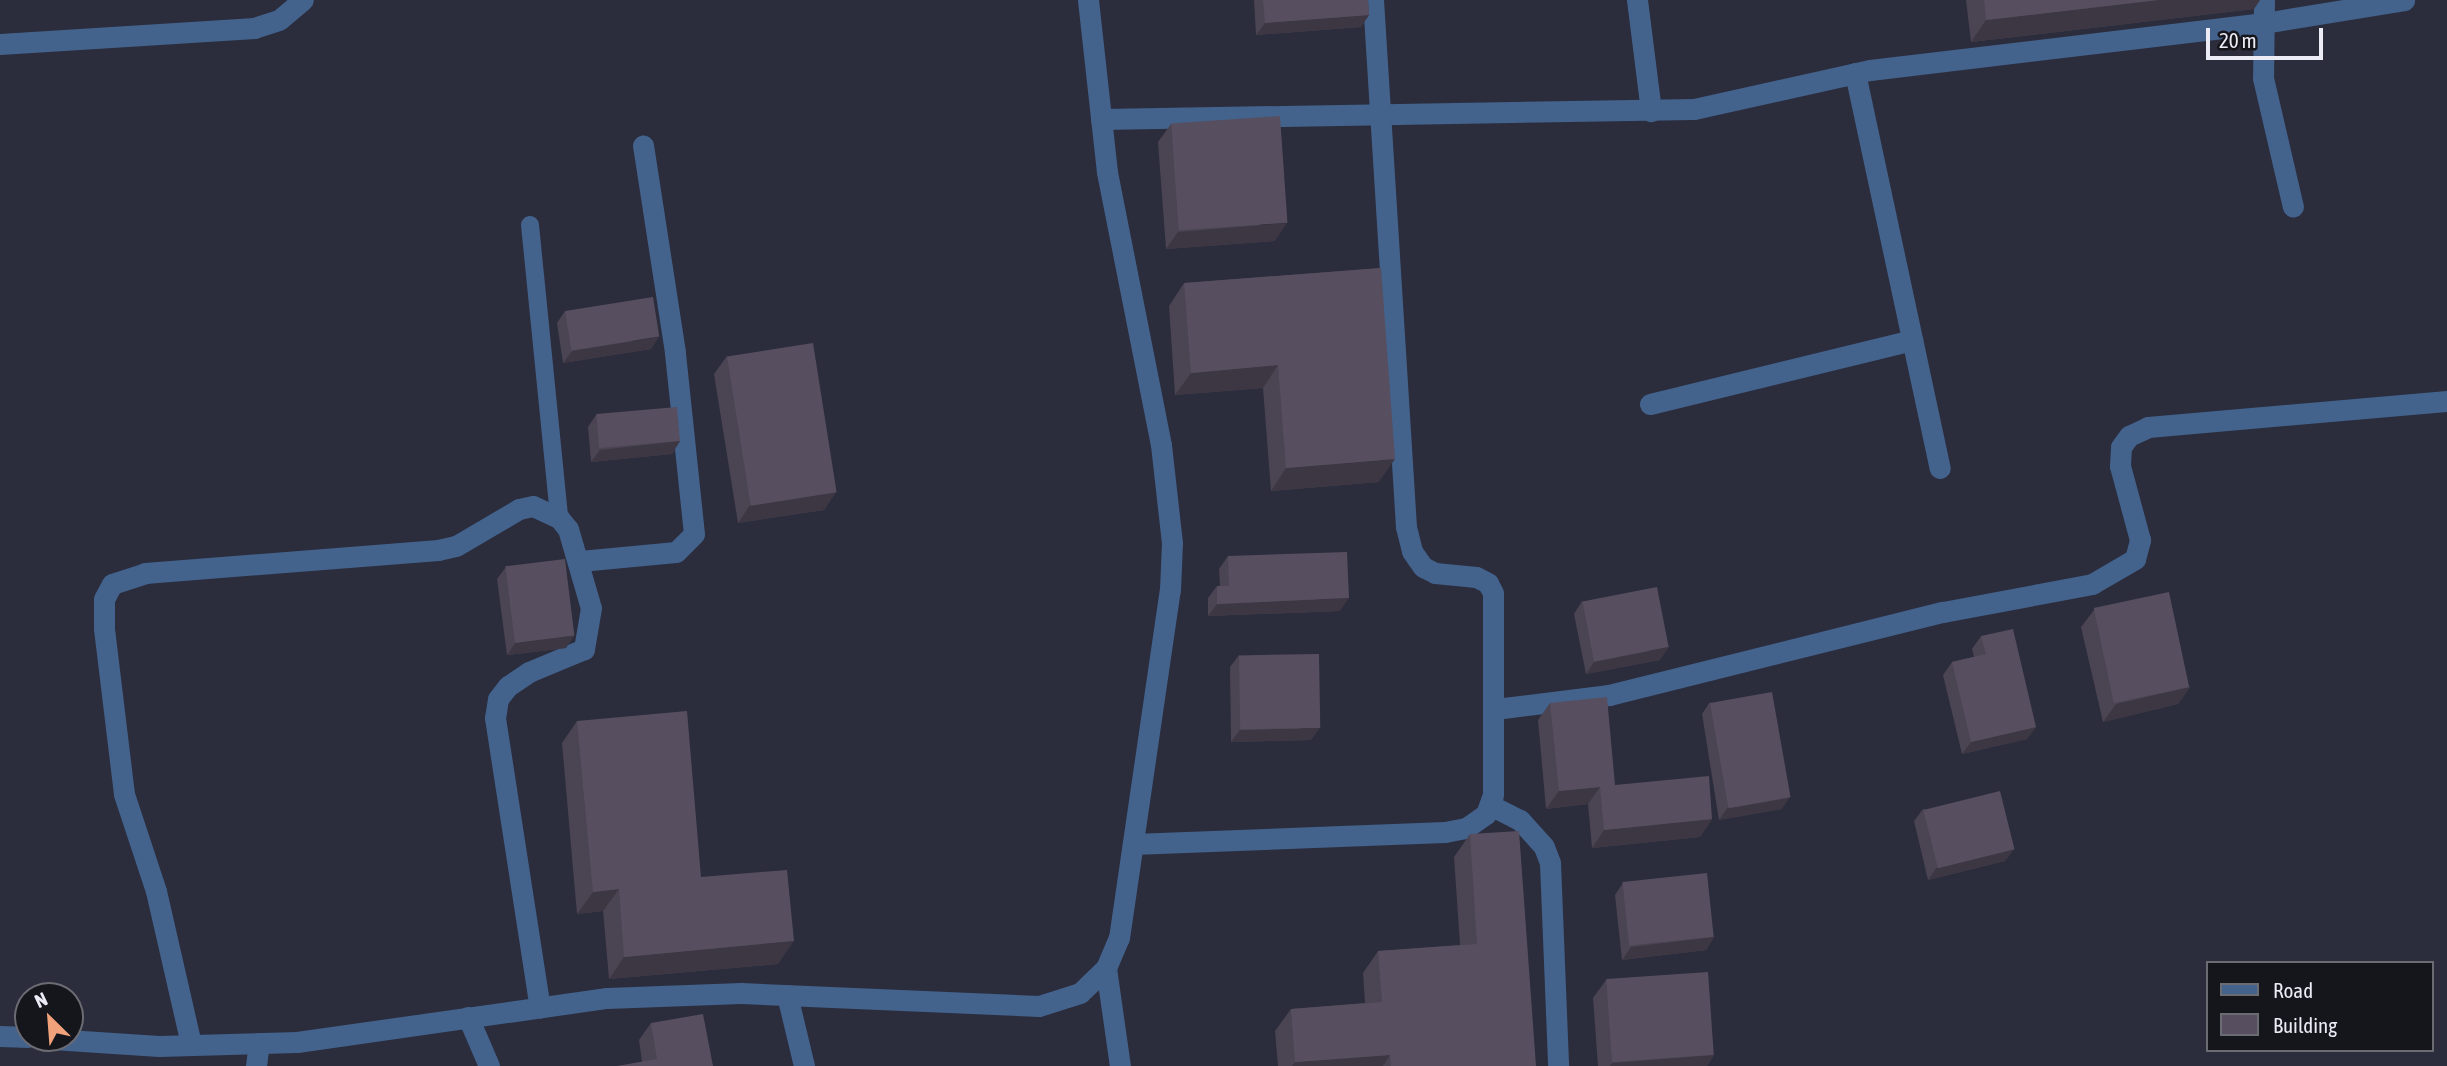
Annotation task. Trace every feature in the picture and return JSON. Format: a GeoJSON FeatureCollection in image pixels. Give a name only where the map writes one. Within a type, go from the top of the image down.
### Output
{"type":"FeatureCollection","features":[{"type":"Feature","properties":{"kind":"street"},"geometry":{"type":"LineString","coordinates":[[0,44],[254,28],[279,20],[303,0]]}},
{"type":"Feature","properties":{"kind":"street"},"geometry":{"type":"LineString","coordinates":[[84,1040],[191,1044],[259,1043],[607,998],[787,995],[1040,1006],[1080,993],[1105,968],[1119,938],[1170,590],[1170,503],[1101,119],[1088,0]]}},
{"type":"Feature","properties":{"kind":"street"},"geometry":{"type":"LineString","coordinates":[[1133,844],[1445,832],[1466,828],[1486,814],[1490,805],[1495,709],[1493,593],[1488,583],[1476,577],[1435,573],[1423,567],[1412,551],[1406,527],[1377,115],[1373,0]]}},
{"type":"Feature","properties":{"kind":"street"},"geometry":{"type":"LineString","coordinates":[[1637,0],[1651,111]]}},
{"type":"Feature","properties":{"kind":"street"},"geometry":{"type":"LineString","coordinates":[[2264,0],[2263,78],[2293,207]]}},
{"type":"Feature","properties":{"kind":"street"},"geometry":{"type":"LineString","coordinates":[[1101,119],[1694,109],[1854,73],[2264,23],[2404,0]]}},
{"type":"Feature","properties":{"kind":"street"},"geometry":{"type":"LineString","coordinates":[[1854,73],[1940,468]]}},
{"type":"Feature","properties":{"kind":"street"},"geometry":{"type":"LineString","coordinates":[[580,561],[676,552],[694,534],[675,352],[643,145]]}},
{"type":"Feature","properties":{"kind":"street"},"geometry":{"type":"LineString","coordinates":[[1650,404],[1912,340]]}},
{"type":"Feature","properties":{"kind":"street"},"geometry":{"type":"LineString","coordinates":[[1495,709],[1609,695],[1943,612],[2092,584],[2135,559],[2140,540],[2119,466],[2121,447],[2129,436],[2148,427],[2447,401]]}},
{"type":"Feature","properties":{"kind":"street"},"geometry":{"type":"LineString","coordinates":[[191,1044],[156,891],[124,794],[104,628],[104,599],[112,584],[145,573],[438,550],[456,546],[519,509],[533,506],[559,518],[580,561],[591,608],[584,649],[529,672],[508,686],[498,699],[495,718],[540,1008]]}},
{"type":"Feature","properties":{"kind":"street"},"geometry":{"type":"LineString","coordinates":[[1490,805],[1520,820],[1544,847],[1550,863],[1558,1066]]}},
{"type":"Feature","properties":{"kind":"street"},"geometry":{"type":"LineString","coordinates":[[1105,968],[1120,1066]]}},
{"type":"Feature","properties":{"kind":"street"},"geometry":{"type":"LineString","coordinates":[[787,995],[804,1066]]}},
{"type":"Feature","properties":{"kind":"street"},"geometry":{"type":"LineString","coordinates":[[468,1017],[489,1066]]}},
{"type":"Feature","properties":{"kind":"street"},"geometry":{"type":"LineString","coordinates":[[256,1066],[259,1043]]}},
{"type":"Feature","properties":{"kind":"lane"},"geometry":{"type":"LineString","coordinates":[[530,225],[559,518]]}},
{"type":"Feature","properties":{"kind":"building"},"geometry":{"type":"Polygon","coordinates":[[[1263,0],[1368,0],[1369,15],[1265,23],[1263,0]]]}},
{"type":"Feature","properties":{"kind":"building"},"geometry":{"type":"Polygon","coordinates":[[[1984,0],[2158,0],[1986,20],[1984,0]]]}},
{"type":"Feature","properties":{"kind":"building"},"geometry":{"type":"Polygon","coordinates":[[[1280,116],[1287,223],[1179,230],[1171,124],[1280,116]]]}},
{"type":"Feature","properties":{"kind":"building"},"geometry":{"type":"Polygon","coordinates":[[[1381,268],[1395,459],[1286,468],[1278,365],[1191,373],[1184,283],[1381,268]]]}},
{"type":"Feature","properties":{"kind":"building"},"geometry":{"type":"Polygon","coordinates":[[[653,297],[659,337],[571,350],[565,311],[653,297]]]}},
{"type":"Feature","properties":{"kind":"building"},"geometry":{"type":"Polygon","coordinates":[[[813,343],[837,492],[751,506],[727,357],[813,343]]]}},
{"type":"Feature","properties":{"kind":"building"},"geometry":{"type":"Polygon","coordinates":[[[677,407],[680,441],[599,448],[596,414],[677,407]]]}},
{"type":"Feature","properties":{"kind":"building"},"geometry":{"type":"Polygon","coordinates":[[[1347,552],[1349,598],[1217,604],[1217,586],[1229,586],[1228,556],[1347,552]]]}},
{"type":"Feature","properties":{"kind":"building"},"geometry":{"type":"Polygon","coordinates":[[[565,559],[574,635],[515,643],[505,566],[565,559]]]}},
{"type":"Feature","properties":{"kind":"building"},"geometry":{"type":"Polygon","coordinates":[[[1657,587],[1669,647],[1594,661],[1582,602],[1657,587]]]}},
{"type":"Feature","properties":{"kind":"building"},"geometry":{"type":"Polygon","coordinates":[[[2169,592],[2189,687],[2114,703],[2094,608],[2169,592]]]}},
{"type":"Feature","properties":{"kind":"building"},"geometry":{"type":"Polygon","coordinates":[[[2013,629],[2036,727],[1971,742],[1952,662],[1986,654],[1981,636],[2013,629]]]}},
{"type":"Feature","properties":{"kind":"building"},"geometry":{"type":"Polygon","coordinates":[[[1319,654],[1320,728],[1240,729],[1239,655],[1319,654]]]}},
{"type":"Feature","properties":{"kind":"building"},"geometry":{"type":"Polygon","coordinates":[[[1772,692],[1791,797],[1729,808],[1710,703],[1772,692]]]}},
{"type":"Feature","properties":{"kind":"building"},"geometry":{"type":"Polygon","coordinates":[[[1607,697],[1615,785],[1709,776],[1712,819],[1604,830],[1600,787],[1559,791],[1550,703],[1607,697]]]}},
{"type":"Feature","properties":{"kind":"building"},"geometry":{"type":"Polygon","coordinates":[[[687,711],[701,877],[787,870],[794,941],[624,957],[619,889],[593,892],[577,721],[687,711]]]}},
{"type":"Feature","properties":{"kind":"building"},"geometry":{"type":"Polygon","coordinates":[[[2000,791],[2015,849],[1938,868],[1923,810],[2000,791]]]}},
{"type":"Feature","properties":{"kind":"building"},"geometry":{"type":"Polygon","coordinates":[[[1519,831],[1536,1066],[1391,1066],[1390,1055],[1295,1062],[1291,1009],[1382,1002],[1378,951],[1477,944],[1470,834],[1519,831]]]}},
{"type":"Feature","properties":{"kind":"building"},"geometry":{"type":"Polygon","coordinates":[[[1707,873],[1714,937],[1629,946],[1622,882],[1707,873]]]}},
{"type":"Feature","properties":{"kind":"building"},"geometry":{"type":"Polygon","coordinates":[[[1708,972],[1714,1055],[1612,1062],[1606,979],[1708,972]]]}},
{"type":"Feature","properties":{"kind":"building"},"geometry":{"type":"Polygon","coordinates":[[[703,1014],[713,1066],[617,1066],[657,1059],[651,1023],[703,1014]]]}}]}
